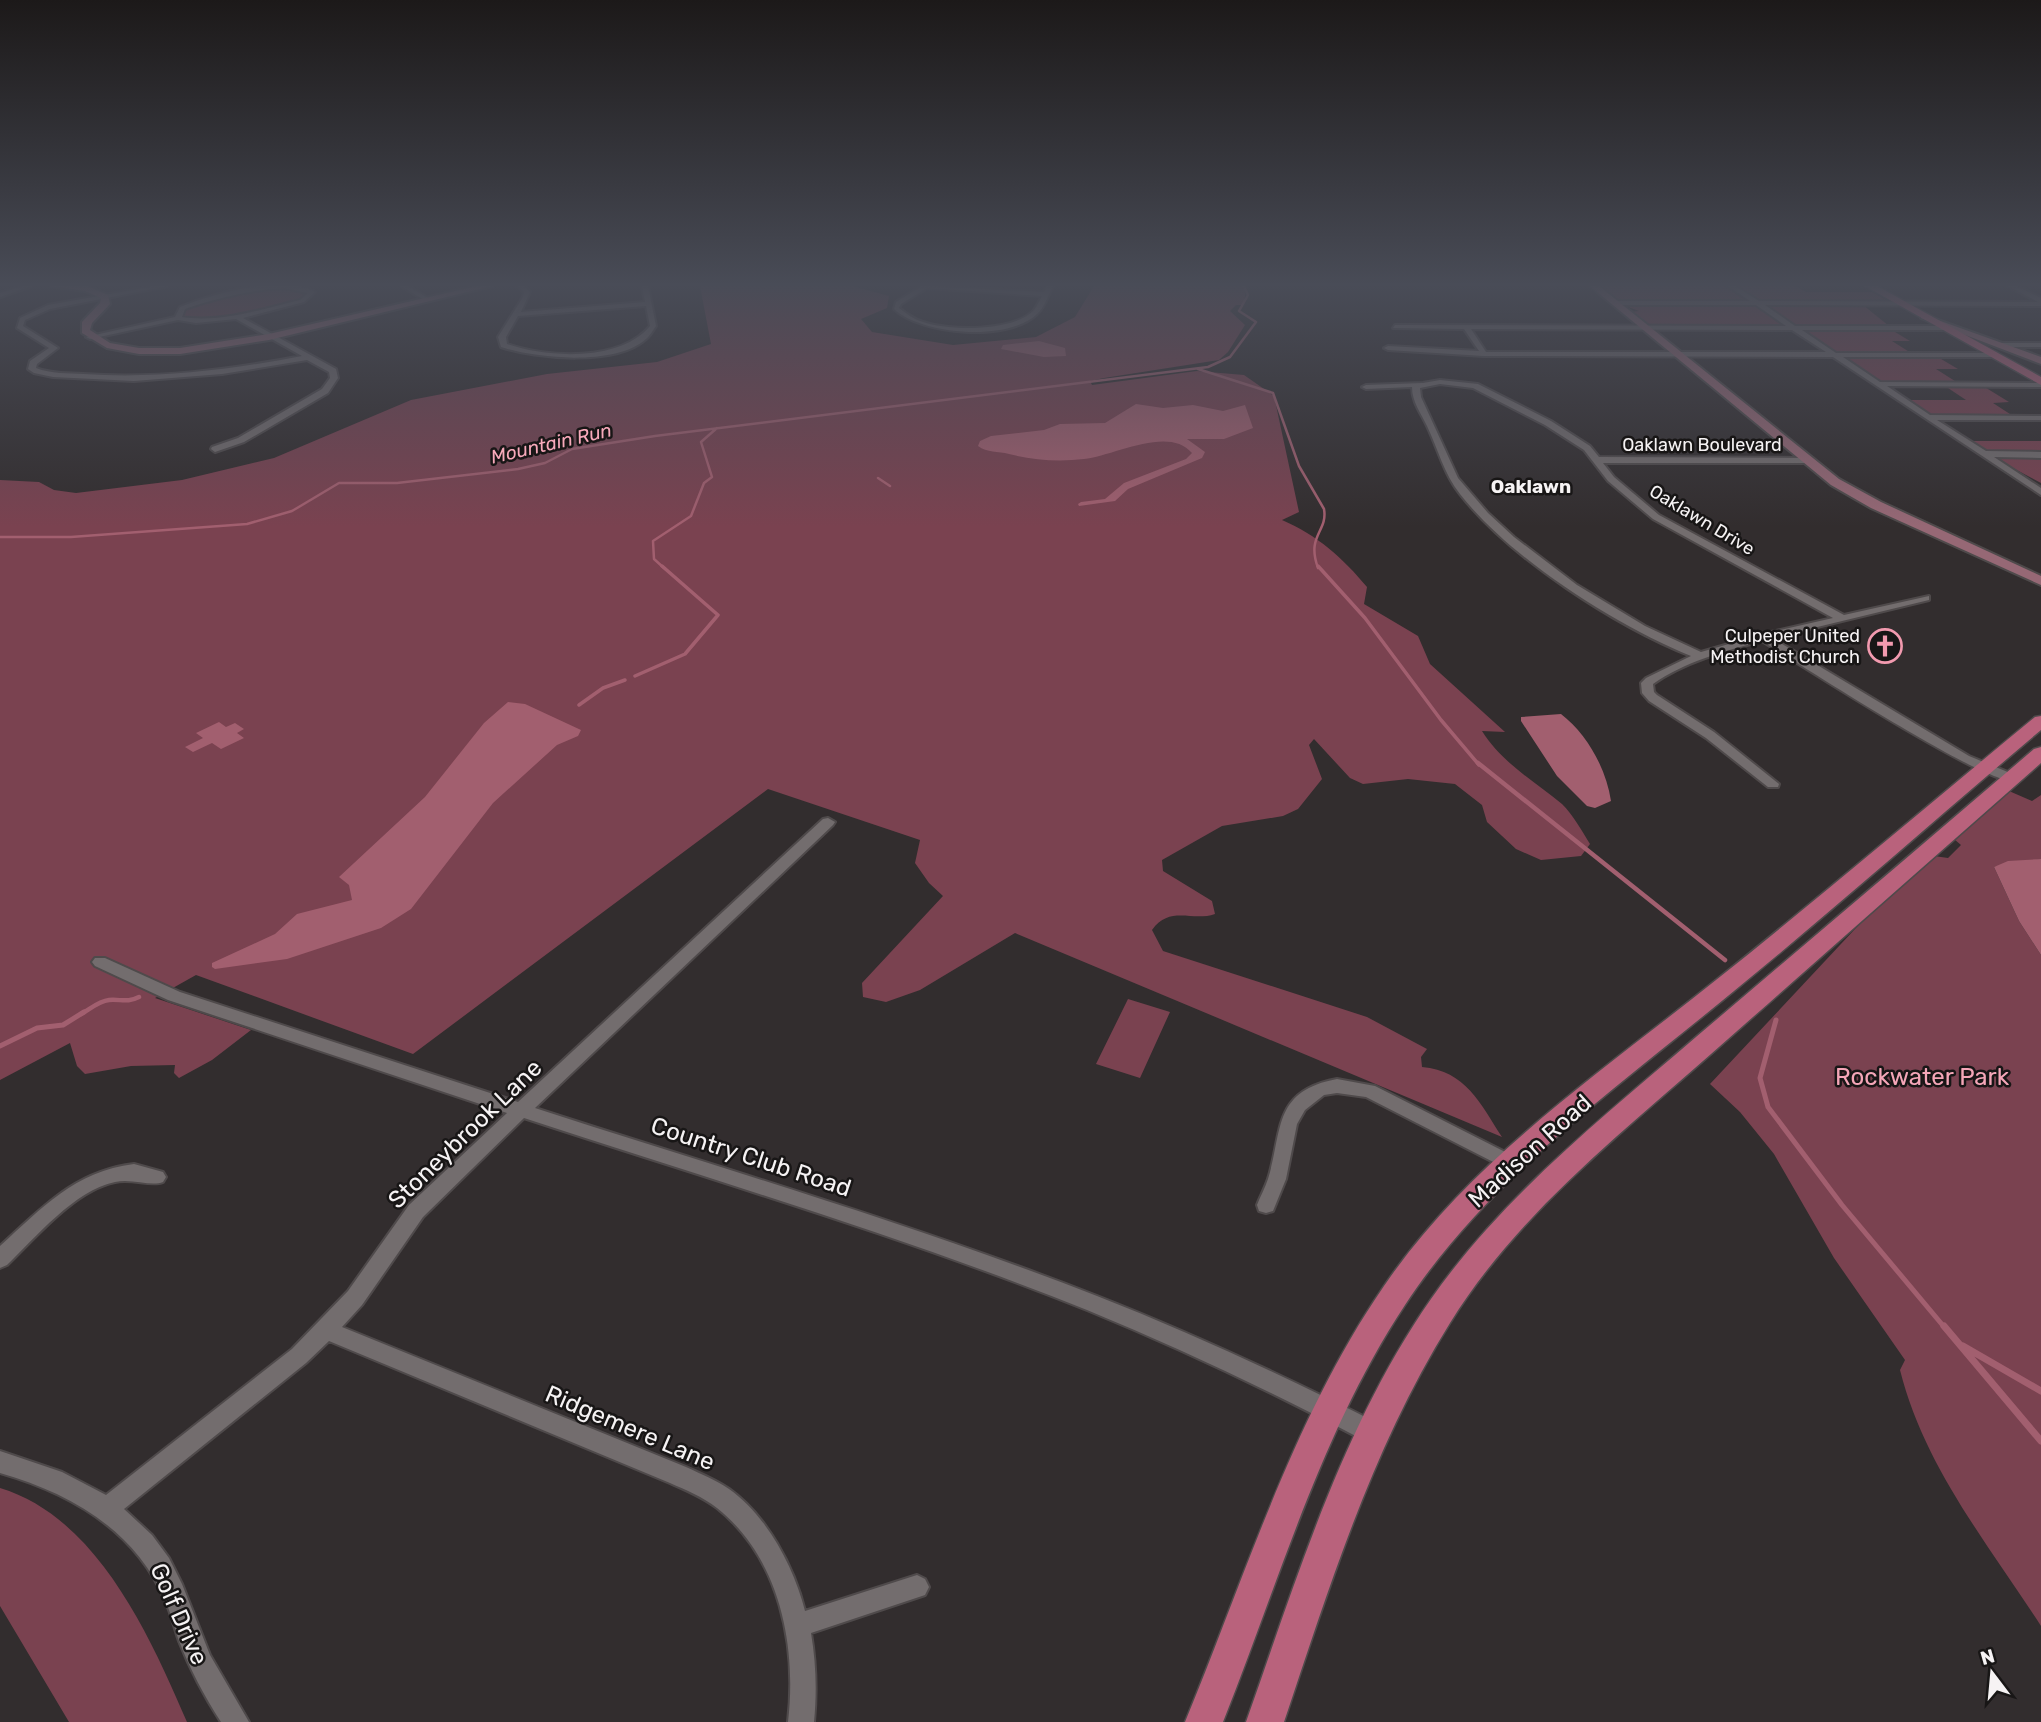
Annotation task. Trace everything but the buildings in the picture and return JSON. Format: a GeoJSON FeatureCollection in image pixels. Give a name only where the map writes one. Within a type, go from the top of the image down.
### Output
{"type":"FeatureCollection","features":[{"type":"Feature","properties":{"kind":"main road"},"geometry":{"type":"LineString","coordinates":[[2013,366],[2041,383]]}},
{"type":"Feature","properties":{"kind":"main road","name":"Madison Road"},"geometry":{"type":"LineString","coordinates":[[1204,1722],[1329,1409],[1361,1348],[1396,1293],[1441,1235],[1513,1164],[1590,1096],[2041,721]]}},
{"type":"Feature","properties":{"kind":"main road","name":"Madison Road"},"geometry":{"type":"LineString","coordinates":[[1265,1722],[1332,1534],[1373,1433],[1405,1369],[1441,1310],[1479,1259],[1525,1206],[1573,1159],[2041,753]]}},
{"type":"Feature","properties":{"kind":"street"},"geometry":{"type":"LineString","coordinates":[[32,366],[32,369],[41,373],[89,378],[159,379],[259,366]]}},
{"type":"Feature","properties":{"kind":"street"},"geometry":{"type":"LineString","coordinates":[[215,449],[242,440],[325,391],[334,373],[324,366]]}},
{"type":"Feature","properties":{"kind":"street"},"geometry":{"type":"LineString","coordinates":[[1692,366],[1803,458],[1867,501],[2041,581]]}},
{"type":"Feature","properties":{"kind":"street"},"geometry":{"type":"LineString","coordinates":[[1851,366],[2041,492]]}},
{"type":"Feature","properties":{"kind":"street","name":"Oaklawn Drive"},"geometry":{"type":"LineString","coordinates":[[1366,387],[1448,382],[1482,389],[1548,423],[1595,457],[1626,493],[1657,517],[1843,619]]}},
{"type":"Feature","properties":{"kind":"street"},"geometry":{"type":"LineString","coordinates":[[1877,384],[2041,383]]}},
{"type":"Feature","properties":{"kind":"street"},"geometry":{"type":"LineString","coordinates":[[1420,384],[1415,390],[1445,459],[1464,492],[1484,513],[1538,560],[1613,611],[1662,641],[1700,656]]}},
{"type":"Feature","properties":{"kind":"street"},"geometry":{"type":"LineString","coordinates":[[1927,417],[2041,418]]}},
{"type":"Feature","properties":{"kind":"street"},"geometry":{"type":"LineString","coordinates":[[1983,454],[2041,455]]}},
{"type":"Feature","properties":{"kind":"street","name":"Oaklawn Boulevard"},"geometry":{"type":"LineString","coordinates":[[1595,457],[1803,458]]}},
{"type":"Feature","properties":{"kind":"street"},"geometry":{"type":"LineString","coordinates":[[2000,465],[2041,485]]}},
{"type":"Feature","properties":{"kind":"street"},"geometry":{"type":"LineString","coordinates":[[1773,784],[1648,692],[1646,687],[1650,680],[1700,656],[1763,637],[1865,616],[1925,598]]}},
{"type":"Feature","properties":{"kind":"street"},"geometry":{"type":"LineString","coordinates":[[1763,637],[1985,768],[2010,778]]}},
{"type":"Feature","properties":{"kind":"street","name":"Stoneybrook Lane"},"geometry":{"type":"LineString","coordinates":[[108,1508],[299,1356],[355,1298],[416,1211],[828,822]]}},
{"type":"Feature","properties":{"kind":"street","name":"Country Club Road"},"geometry":{"type":"LineString","coordinates":[[100,962],[174,996],[939,1247],[1133,1320],[1329,1409],[1373,1433]]}},
{"type":"Feature","properties":{"kind":"street"},"geometry":{"type":"LineString","coordinates":[[1266,1205],[1277,1179],[1285,1133],[1298,1105],[1320,1089],[1338,1086],[1369,1091],[1513,1164]]}},
{"type":"Feature","properties":{"kind":"street"},"geometry":{"type":"LineString","coordinates":[[0,1259],[74,1194],[97,1180],[132,1171],[158,1177]]}},
{"type":"Feature","properties":{"kind":"street","name":"Ridgemere Lane"},"geometry":{"type":"LineString","coordinates":[[326,1330],[710,1489],[745,1520],[785,1587],[798,1625],[804,1670],[801,1722]]}},
{"type":"Feature","properties":{"kind":"street","name":"Golf Drive"},"geometry":{"type":"LineString","coordinates":[[0,1462],[77,1488],[108,1508],[139,1538],[158,1563],[174,1592],[192,1643],[212,1686],[236,1722]]}},
{"type":"Feature","properties":{"kind":"street"},"geometry":{"type":"LineString","coordinates":[[798,1625],[917,1587]]}},
{"type":"Feature","properties":{"kind":"green space"},"geometry":{"type":"Polygon","coordinates":[[[617,366],[1178,366],[1090,381],[1092,385],[1197,371],[1244,375],[1274,396],[1299,512],[1282,520],[1318,540],[1349,566],[1367,587],[1364,604],[1418,636],[1430,664],[1505,732],[1482,731],[1499,753],[1562,804],[1590,844],[1581,856],[1541,860],[1516,849],[1487,822],[1482,805],[1455,784],[1408,779],[1363,784],[1350,778],[1314,739],[1309,745],[1322,779],[1298,809],[1283,816],[1222,826],[1162,860],[1163,871],[1212,901],[1215,914],[1166,918],[1152,930],[1163,951],[1367,1017],[1427,1049],[1421,1057],[1422,1067],[1450,1075],[1461,1082],[1479,1101],[1502,1137],[1015,933],[920,990],[886,1002],[863,997],[862,983],[943,896],[929,883],[915,863],[920,840],[768,789],[413,1054],[196,975],[155,998],[251,1030],[212,1060],[179,1078],[174,1073],[175,1065],[131,1066],[85,1074],[77,1066],[70,1043],[0,1080],[0,480],[39,482],[54,490],[76,493],[182,480],[274,458],[411,400],[547,374],[617,366]]]}},
{"type":"Feature","properties":{"kind":"green space"},"geometry":{"type":"Polygon","coordinates":[[[1854,366],[1954,366],[1958,369],[1936,369],[1958,383],[1878,382],[1854,366]]]}},
{"type":"Feature","properties":{"kind":"green space"},"geometry":{"type":"Polygon","coordinates":[[[1945,386],[1983,386],[2009,402],[1993,403],[2013,416],[1928,416],[1904,400],[1966,400],[1945,386]]]}},
{"type":"Feature","properties":{"kind":"green space"},"geometry":{"type":"Polygon","coordinates":[[[1965,441],[2041,441],[2041,453],[1983,453],[1965,441]]]}},
{"type":"Feature","properties":{"kind":"green space"},"geometry":{"type":"Polygon","coordinates":[[[2041,457],[2041,483],[1994,458],[2041,457]]]}},
{"type":"Feature","properties":{"kind":"green space","name":"Rockwater Park"},"geometry":{"type":"Polygon","coordinates":[[[2009,791],[2032,801],[2041,795],[2041,859],[1994,867],[2019,921],[2041,955],[2041,1626],[1941,1472],[1911,1405],[1900,1370],[1905,1360],[1834,1258],[1774,1154],[1740,1112],[1710,1084],[1869,914],[1934,856],[1948,858],[1961,845],[1954,839],[2009,791]]]}},
{"type":"Feature","properties":{"kind":"green space"},"geometry":{"type":"Polygon","coordinates":[[[1128,999],[1170,1012],[1140,1078],[1096,1064],[1128,999]]]}},
{"type":"Feature","properties":{"kind":"green space"},"geometry":{"type":"Polygon","coordinates":[[[0,1488],[34,1503],[65,1525],[92,1552],[137,1618],[187,1722],[69,1722],[0,1606],[0,1488]]]}},
{"type":"Feature","properties":{"kind":"shaded area"},"geometry":{"type":"Polygon","coordinates":[[[1136,404],[1163,408],[1193,405],[1223,411],[1245,405],[1253,428],[1224,439],[1187,439],[1205,452],[1202,458],[1128,489],[1115,501],[1079,506],[1081,502],[1105,499],[1124,483],[1186,459],[1192,453],[1182,445],[1155,442],[1096,457],[1055,460],[1027,458],[989,451],[978,446],[980,441],[991,436],[1044,430],[1060,424],[1105,423],[1136,404]]]}},
{"type":"Feature","properties":{"kind":"shaded area"},"geometry":{"type":"Polygon","coordinates":[[[508,702],[525,704],[581,730],[578,736],[557,745],[493,803],[411,909],[381,928],[287,959],[215,969],[212,967],[212,963],[275,934],[297,914],[352,900],[349,885],[339,877],[425,797],[484,723],[508,702]]]}},
{"type":"Feature","properties":{"kind":"shaded area"},"geometry":{"type":"Polygon","coordinates":[[[1561,714],[1579,731],[1594,753],[1605,776],[1611,801],[1595,808],[1587,806],[1557,776],[1521,721],[1521,717],[1561,714]]]}},
{"type":"Feature","properties":{"kind":"shaded area"},"geometry":{"type":"Polygon","coordinates":[[[219,722],[226,727],[235,723],[244,729],[237,733],[244,738],[221,749],[212,743],[193,752],[185,747],[203,738],[196,733],[219,722]]]}},
{"type":"Feature","properties":{"kind":"shaded area"},"geometry":{"type":"Polygon","coordinates":[[[2041,859],[2041,955],[2019,921],[1994,867],[2008,861],[2041,859]]]}},
{"type":"Feature","properties":{"kind":"waterway","name":"Mountain Run"},"geometry":{"type":"LineString","coordinates":[[717,428],[1209,366]]}},
{"type":"Feature","properties":{"kind":"waterway"},"geometry":{"type":"LineString","coordinates":[[1198,369],[1273,393],[1299,466],[1324,509],[1323,523],[1314,548],[1318,568]]}},
{"type":"Feature","properties":{"kind":"waterway","name":"Mountain Run"},"geometry":{"type":"LineString","coordinates":[[0,537],[71,537],[247,524],[292,511],[339,483],[397,483],[518,469],[545,463],[572,449],[717,428]]}},
{"type":"Feature","properties":{"kind":"waterway"},"geometry":{"type":"LineString","coordinates":[[664,568],[654,559],[653,541],[691,516],[704,483],[712,477],[701,442],[717,428]]}},
{"type":"Feature","properties":{"kind":"waterway"},"geometry":{"type":"LineString","coordinates":[[878,478],[890,486]]}},
{"type":"Feature","properties":{"kind":"waterway"},"geometry":{"type":"LineString","coordinates":[[635,676],[685,654],[718,615],[662,566]]}},
{"type":"Feature","properties":{"kind":"waterway"},"geometry":{"type":"LineString","coordinates":[[1318,566],[1365,618],[1441,720],[1479,765]]}},
{"type":"Feature","properties":{"kind":"waterway"},"geometry":{"type":"LineString","coordinates":[[579,705],[603,688],[625,680]]}},
{"type":"Feature","properties":{"kind":"waterway"},"geometry":{"type":"LineString","coordinates":[[1478,763],[1725,960]]}},
{"type":"Feature","properties":{"kind":"waterway"},"geometry":{"type":"LineString","coordinates":[[81,1014],[105,1001],[139,997]]}},
{"type":"Feature","properties":{"kind":"waterway"},"geometry":{"type":"LineString","coordinates":[[0,1046],[37,1028],[63,1025],[84,1012]]}},
{"type":"Feature","properties":{"kind":"waterway"},"geometry":{"type":"LineString","coordinates":[[1776,1020],[1760,1078],[1768,1107],[1842,1205],[1945,1328]]}},
{"type":"Feature","properties":{"kind":"waterway"},"geometry":{"type":"LineString","coordinates":[[1944,1326],[2041,1441]]}},
{"type":"Feature","properties":{"kind":"waterway"},"geometry":{"type":"LineString","coordinates":[[1963,1346],[2041,1391]]}},
{"type":"Feature","properties":{"kind":"place","name":"Culpeper United Methodist Church"},"geometry":{"type":"Point","coordinates":[1885,646]}},
{"type":"Feature","properties":{"kind":"district","name":"Oaklawn"},"geometry":{"type":"Point","coordinates":[1531,486]}}]}
